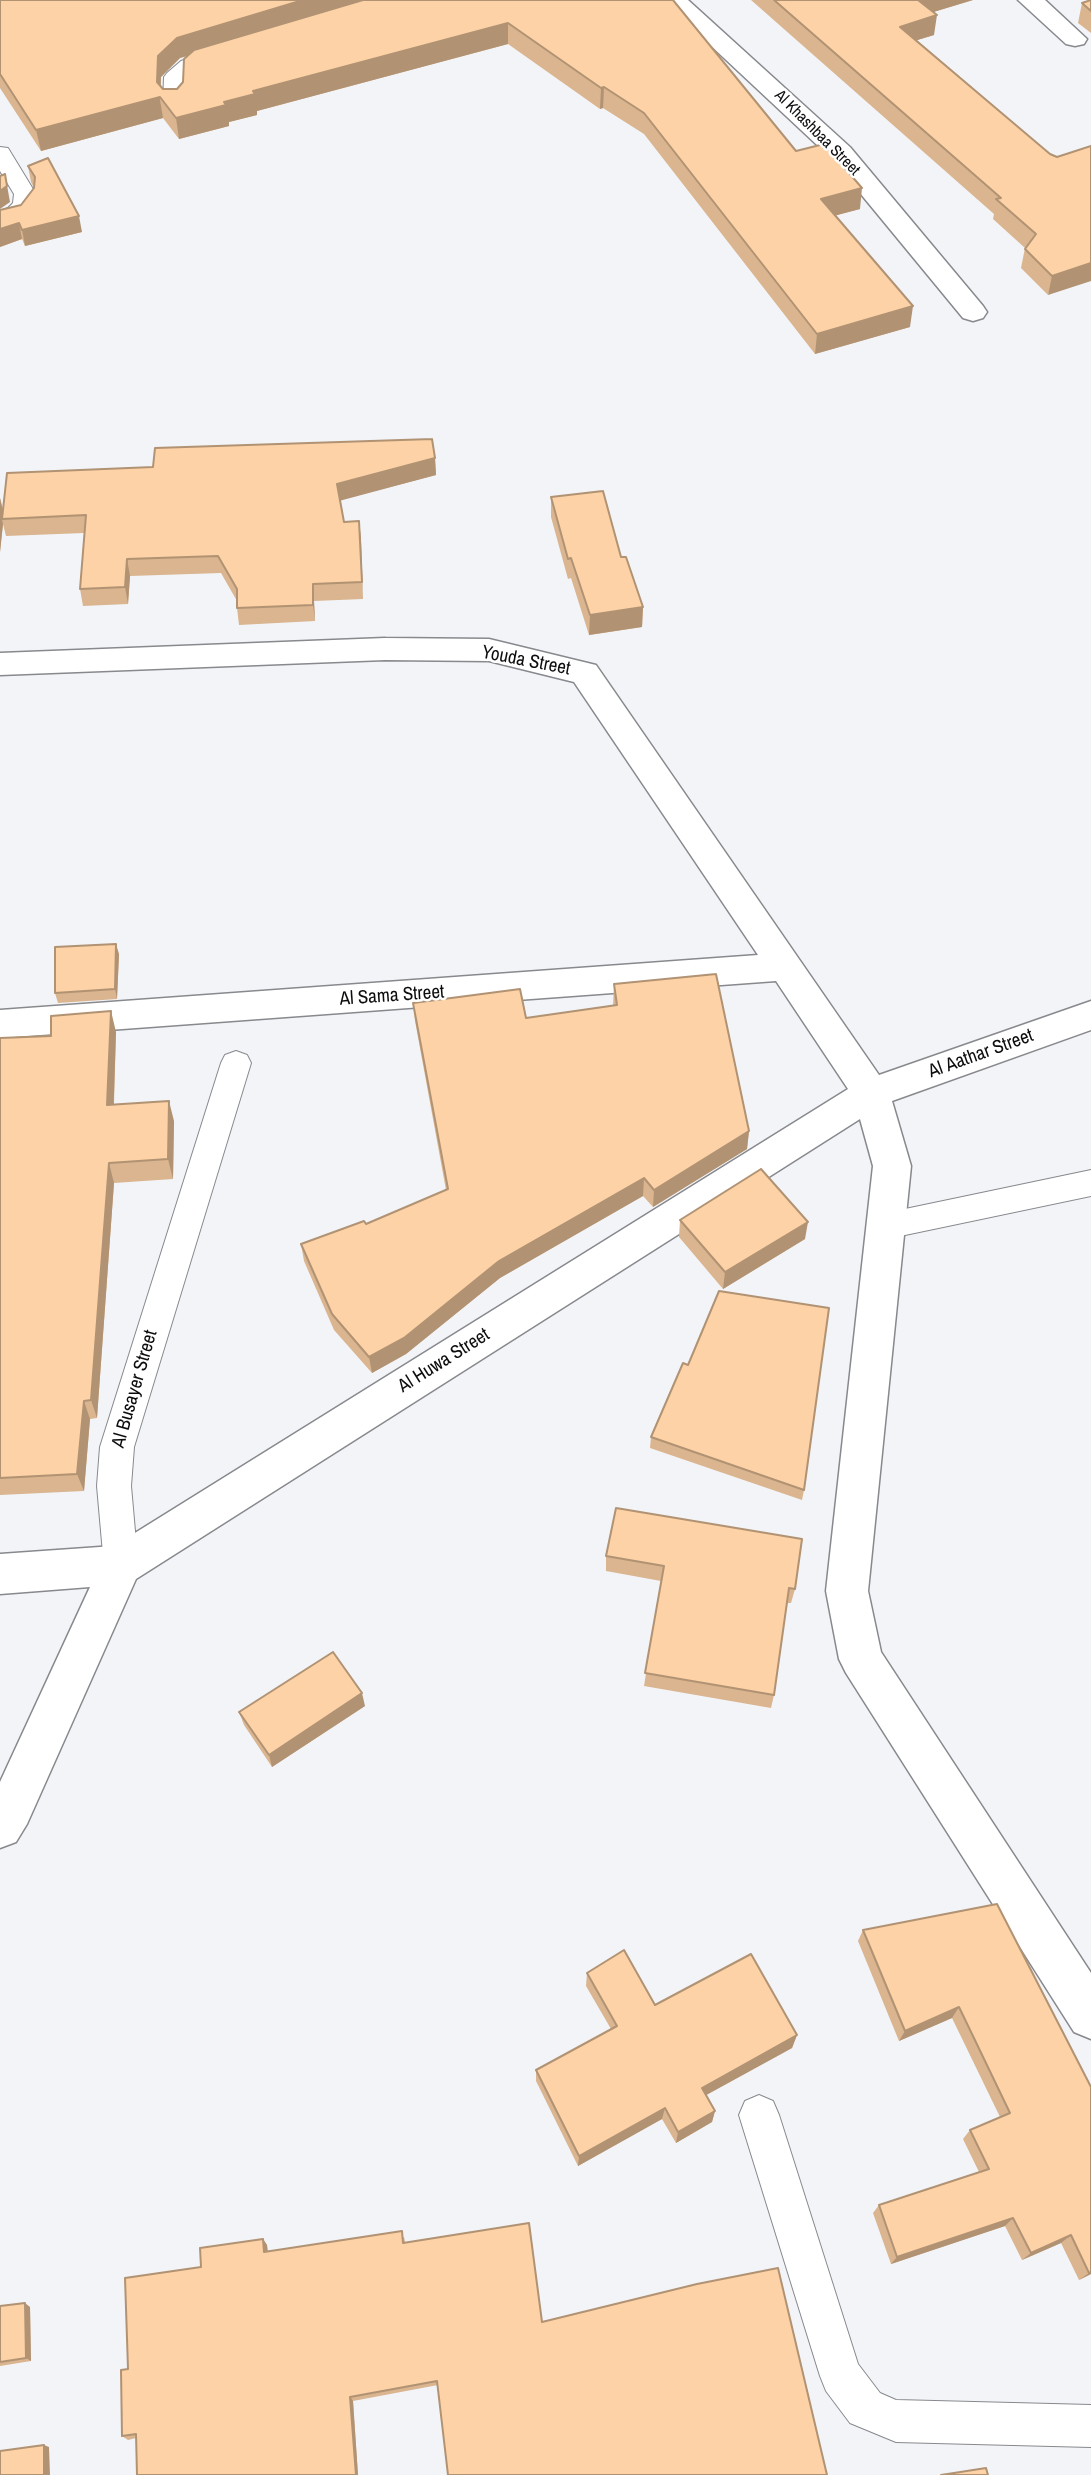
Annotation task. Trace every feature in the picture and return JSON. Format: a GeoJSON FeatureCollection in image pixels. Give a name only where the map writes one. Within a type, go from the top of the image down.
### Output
{"type":"FeatureCollection","features":[{"type":"Feature","properties":{"kind":"street","name":"Al Khashbaa Street"},"geometry":{"type":"LineString","coordinates":[[674,0],[841,153],[973,312]]}},
{"type":"Feature","properties":{"kind":"street"},"geometry":{"type":"LineString","coordinates":[[1030,0],[1075,40]]}},
{"type":"Feature","properties":{"kind":"street","name":"Youda Street"},"geometry":{"type":"LineString","coordinates":[[0,664],[385,649],[489,650],[585,673],[871,1093],[892,1166],[847,1591],[861,1659],[1091,2015]]}},
{"type":"Feature","properties":{"kind":"street","name":"Al Sama Street"},"geometry":{"type":"LineString","coordinates":[[0,1024],[784,967]]}},
{"type":"Feature","properties":{"kind":"street","name":"Al Aathar Street"},"geometry":{"type":"LineString","coordinates":[[871,1093],[1091,1015]]}},
{"type":"Feature","properties":{"kind":"street","name":"Al Huwa Street"},"geometry":{"type":"LineString","coordinates":[[0,1574],[121,1565],[871,1093]]}},
{"type":"Feature","properties":{"kind":"street","name":"Al Busayer Street"},"geometry":{"type":"LineString","coordinates":[[0,1826],[11,1808],[121,1565]]}},
{"type":"Feature","properties":{"kind":"lane"},"geometry":{"type":"LineString","coordinates":[[173,103],[174,77],[188,65],[234,50]]}},
{"type":"Feature","properties":{"kind":"lane"},"geometry":{"type":"LineString","coordinates":[[0,153],[25,194],[24,204],[16,213],[0,218]]}},
{"type":"Feature","properties":{"kind":"lane","name":"Al Busayer Street"},"geometry":{"type":"LineString","coordinates":[[121,1565],[114,1486],[117,1447],[236,1063]]}},
{"type":"Feature","properties":{"kind":"lane"},"geometry":{"type":"LineString","coordinates":[[886,1226],[1091,1183]]}},
{"type":"Feature","properties":{"kind":"lane"},"geometry":{"type":"LineString","coordinates":[[759,2115],[841,2376],[865,2407],[896,2421],[1091,2426]]}},
{"type":"Feature","properties":{"kind":"building"},"geometry":{"type":"Polygon","coordinates":[[[0,0],[303,0],[177,38],[158,56],[157,82],[163,89],[177,89],[183,82],[184,59],[194,50],[363,0],[673,0],[796,151],[824,144],[862,188],[821,199],[913,306],[817,334],[644,113],[604,87],[601,88],[508,23],[253,91],[255,94],[224,102],[226,105],[176,118],[160,97],[36,130],[0,74],[0,0]]]}},
{"type":"Feature","properties":{"kind":"building"},"geometry":{"type":"Polygon","coordinates":[[[774,0],[918,0],[937,15],[900,27],[1050,154],[1057,157],[1091,146],[1091,263],[1052,276],[1025,249],[1036,234],[996,199],[1001,198],[774,0]]]}},
{"type":"Feature","properties":{"kind":"building"},"geometry":{"type":"Polygon","coordinates":[[[1091,0],[1091,11],[1082,3],[1091,0]]]}},
{"type":"Feature","properties":{"kind":"building"},"geometry":{"type":"Polygon","coordinates":[[[48,158],[79,216],[22,230],[19,223],[0,229],[0,210],[21,205],[34,188],[35,177],[28,166],[48,158]]]}},
{"type":"Feature","properties":{"kind":"building"},"geometry":{"type":"Polygon","coordinates":[[[5,174],[7,186],[0,191],[0,176],[5,174]]]}},
{"type":"Feature","properties":{"kind":"building"},"geometry":{"type":"Polygon","coordinates":[[[432,439],[435,458],[337,484],[344,522],[359,521],[362,582],[313,584],[313,605],[237,608],[237,589],[218,556],[127,559],[125,587],[80,589],[86,515],[2,519],[7,473],[153,467],[155,448],[432,439]]]}},
{"type":"Feature","properties":{"kind":"building"},"geometry":{"type":"Polygon","coordinates":[[[603,491],[621,557],[626,557],[643,607],[590,615],[571,558],[568,559],[551,497],[603,491]]]}},
{"type":"Feature","properties":{"kind":"building"},"geometry":{"type":"Polygon","coordinates":[[[116,944],[115,989],[55,993],[55,947],[116,944]]]}},
{"type":"Feature","properties":{"kind":"building"},"geometry":{"type":"Polygon","coordinates":[[[716,974],[749,1131],[654,1190],[644,1178],[499,1261],[404,1338],[369,1357],[332,1314],[301,1244],[364,1221],[366,1224],[448,1189],[413,1003],[520,989],[526,1018],[617,1005],[614,984],[716,974]]]}},
{"type":"Feature","properties":{"kind":"building"},"geometry":{"type":"Polygon","coordinates":[[[111,1011],[107,1105],[169,1101],[168,1159],[109,1163],[91,1400],[84,1401],[77,1474],[0,1478],[0,1038],[51,1036],[51,1016],[111,1011]]]}},
{"type":"Feature","properties":{"kind":"building"},"geometry":{"type":"Polygon","coordinates":[[[761,1169],[808,1222],[725,1272],[680,1220],[761,1169]]]}},
{"type":"Feature","properties":{"kind":"building"},"geometry":{"type":"Polygon","coordinates":[[[719,1291],[829,1308],[804,1490],[651,1437],[683,1363],[688,1365],[719,1291]]]}},
{"type":"Feature","properties":{"kind":"building"},"geometry":{"type":"Polygon","coordinates":[[[616,1508],[802,1539],[795,1589],[789,1588],[774,1695],[645,1673],[664,1566],[606,1556],[616,1508]]]}},
{"type":"Feature","properties":{"kind":"building"},"geometry":{"type":"Polygon","coordinates":[[[333,1652],[362,1693],[269,1755],[239,1712],[333,1652]]]}},
{"type":"Feature","properties":{"kind":"building"},"geometry":{"type":"Polygon","coordinates":[[[997,1904],[1091,2087],[1089,2273],[1071,2235],[1031,2253],[1013,2218],[897,2257],[879,2205],[989,2169],[970,2130],[1010,2113],[959,2007],[905,2031],[863,1930],[997,1904]]]}},
{"type":"Feature","properties":{"kind":"building"},"geometry":{"type":"Polygon","coordinates":[[[624,1950],[655,2005],[751,1954],[797,2035],[702,2088],[715,2111],[678,2132],[665,2108],[579,2156],[536,2070],[617,2026],[587,1973],[624,1950]]]}},
{"type":"Feature","properties":{"kind":"building"},"geometry":{"type":"Polygon","coordinates":[[[529,2223],[542,2322],[697,2284],[778,2268],[827,2475],[448,2475],[437,2381],[350,2397],[356,2475],[137,2475],[136,2434],[122,2436],[121,2370],[128,2369],[125,2278],[201,2267],[200,2248],[263,2239],[264,2252],[402,2231],[403,2243],[529,2223]]]}},
{"type":"Feature","properties":{"kind":"building"},"geometry":{"type":"Polygon","coordinates":[[[25,2303],[26,2358],[0,2362],[0,2306],[25,2303]]]}},
{"type":"Feature","properties":{"kind":"building"},"geometry":{"type":"Polygon","coordinates":[[[44,2445],[44,2475],[0,2475],[0,2451],[44,2445]]]}},
{"type":"Feature","properties":{"kind":"building"},"geometry":{"type":"Polygon","coordinates":[[[986,2468],[988,2475],[941,2475],[986,2468]]]}}]}
